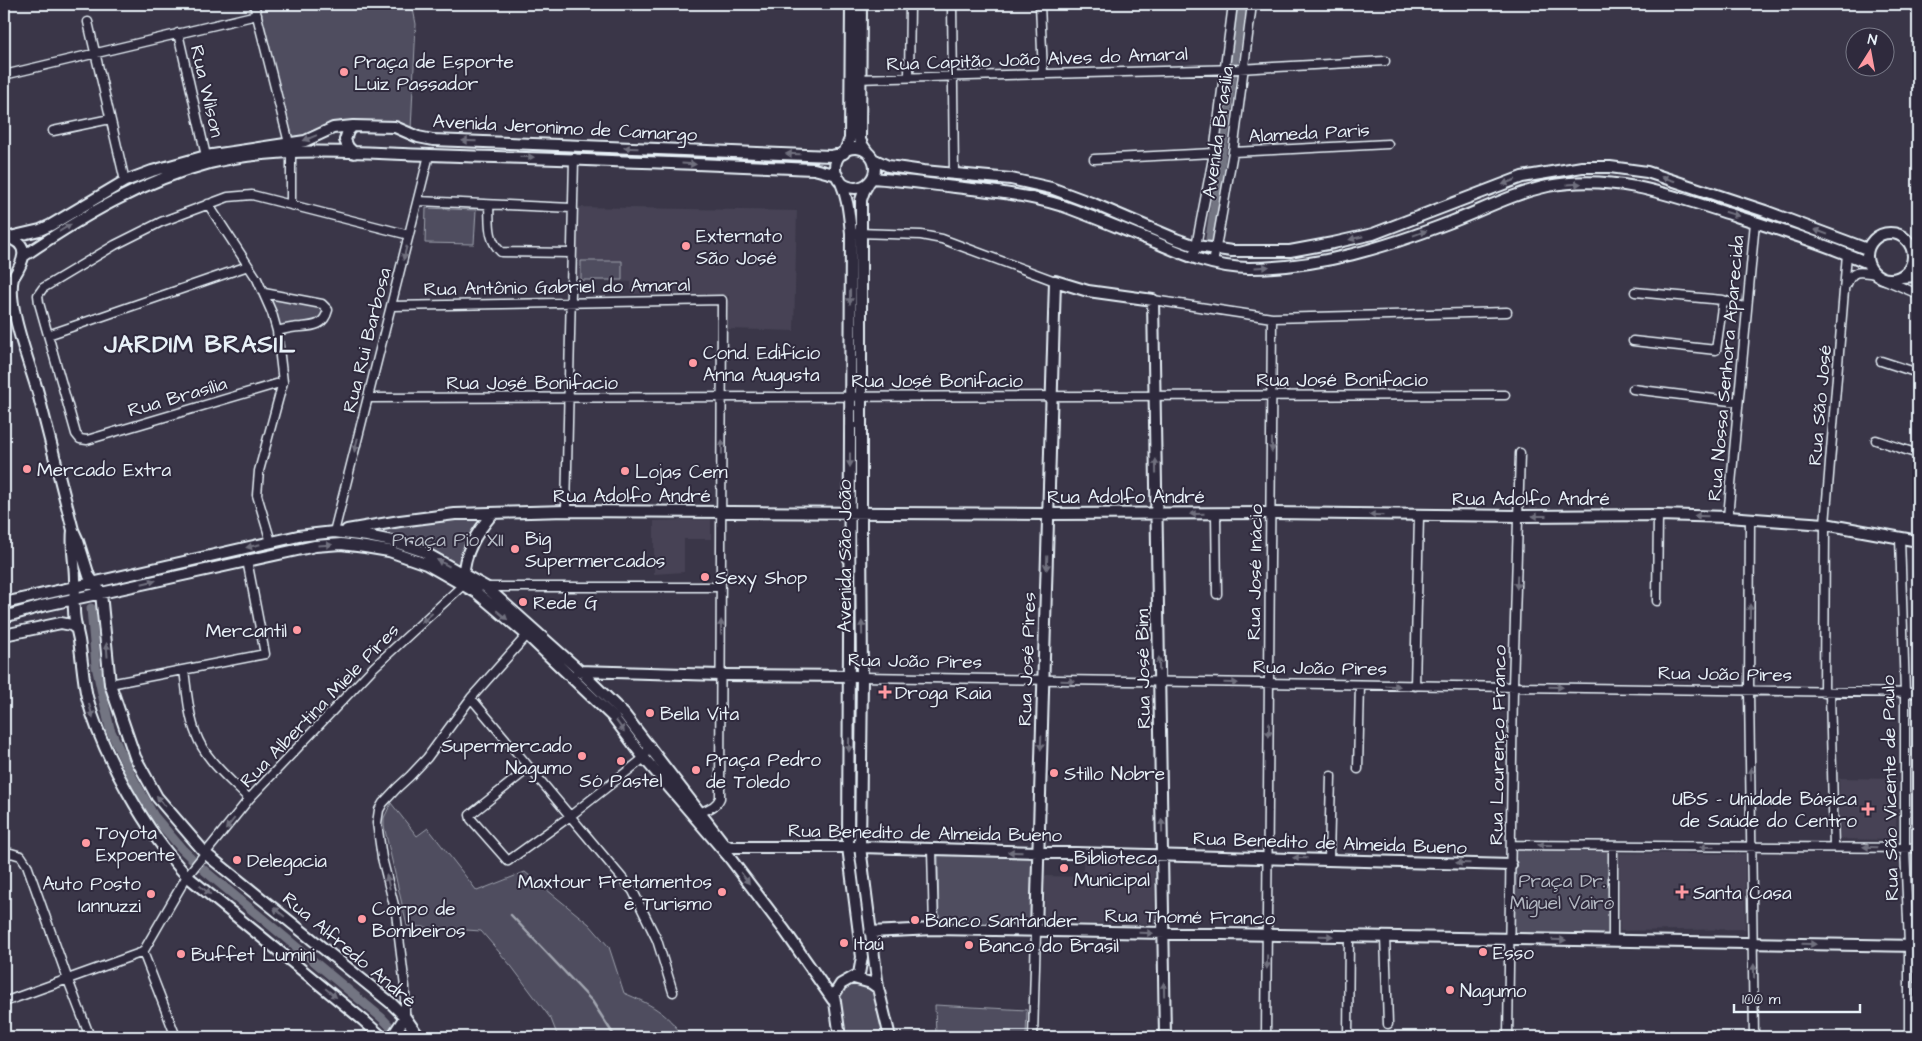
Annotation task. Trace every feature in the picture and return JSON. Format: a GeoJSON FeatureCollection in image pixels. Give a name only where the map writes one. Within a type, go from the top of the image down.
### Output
{"type":"FeatureCollection","features":[{"type":"Feature","properties":{"kind":"main road"},"geometry":{"type":"LineString","coordinates":[[851,4],[856,25],[856,79],[860,140],[875,165],[871,181]]}},
{"type":"Feature","properties":{"kind":"main road"},"geometry":{"type":"LineString","coordinates":[[856,25],[861,4]]}},
{"type":"Feature","properties":{"kind":"main road"},"geometry":{"type":"LineString","coordinates":[[856,79],[850,139],[836,164],[838,177],[844,185],[856,188],[871,181],[994,191],[1038,199],[1080,212],[1193,258],[1213,264],[1248,268],[1290,266],[1346,256],[1385,246],[1548,186],[1595,182],[1644,188],[1755,222],[1868,263],[1879,276],[1892,279],[1918,276]]}},
{"type":"Feature","properties":{"kind":"main road"},"geometry":{"type":"LineString","coordinates":[[354,126],[348,131],[345,140],[348,147],[354,153]]}},
{"type":"Feature","properties":{"kind":"main road","name":"Avenida Jeronimo de Camargo"},"geometry":{"type":"LineString","coordinates":[[7,238],[40,230],[51,225],[125,182],[152,171],[206,156],[290,148],[333,128],[354,126],[395,127],[418,137],[433,140],[830,156],[843,153]]}},
{"type":"Feature","properties":{"kind":"main road"},"geometry":{"type":"LineString","coordinates":[[402,154],[408,149],[410,141],[408,133]]}},
{"type":"Feature","properties":{"kind":"main road"},"geometry":{"type":"LineString","coordinates":[[102,593],[90,576],[73,530],[12,303],[11,285],[8,279],[24,255],[106,203],[151,182],[180,172],[219,161],[266,154],[290,148],[354,153],[574,158],[814,169],[838,177]]}},
{"type":"Feature","properties":{"kind":"main road"},"geometry":{"type":"LineString","coordinates":[[843,153],[856,149],[888,166],[1011,179],[1051,188],[1196,246],[1216,250],[1273,252],[1316,247],[1373,234],[1522,177],[1582,167],[1610,167],[1647,172],[1765,211],[1867,250]]}},
{"type":"Feature","properties":{"kind":"main road","name":"Avenida São João"},"geometry":{"type":"LineString","coordinates":[[838,177],[846,194],[856,233]]}},
{"type":"Feature","properties":{"kind":"main road","name":"Avenida São João"},"geometry":{"type":"LineString","coordinates":[[854,978],[859,974],[862,957],[848,847],[850,577],[861,397],[856,233],[861,200],[864,191],[871,181]]}},
{"type":"Feature","properties":{"kind":"main road"},"geometry":{"type":"LineString","coordinates":[[1868,263],[1867,250],[1871,241],[1878,235],[1887,232],[1901,235],[1914,246],[1913,262],[1901,277]]}},
{"type":"Feature","properties":{"kind":"main road"},"geometry":{"type":"LineString","coordinates":[[7,238],[18,242],[24,250],[24,255]]}},
{"type":"Feature","properties":{"kind":"main road","name":"Avenida São João"},"geometry":{"type":"LineString","coordinates":[[856,268],[850,397],[855,513],[861,577],[862,727],[860,847],[878,988],[890,1037]]}},
{"type":"Feature","properties":{"kind":"main road"},"geometry":{"type":"LineString","coordinates":[[1055,281],[1088,291],[1153,300]]}},
{"type":"Feature","properties":{"kind":"main road","name":"Rua José Pires"},"geometry":{"type":"LineString","coordinates":[[1036,931],[1055,281]]}},
{"type":"Feature","properties":{"kind":"main road"},"geometry":{"type":"LineString","coordinates":[[4,289],[12,303]]}},
{"type":"Feature","properties":{"kind":"main road","name":"Rua José Bim"},"geometry":{"type":"LineString","coordinates":[[1153,300],[1165,1037]]}},
{"type":"Feature","properties":{"kind":"main road","name":"Rua Adolfo André"},"geometry":{"type":"LineString","coordinates":[[334,532],[455,514],[566,511],[1048,514],[1271,513],[1419,516],[1658,515],[1728,517],[1825,524],[1918,542]]}},
{"type":"Feature","properties":{"kind":"main road"},"geometry":{"type":"LineString","coordinates":[[463,585],[465,560],[471,544],[480,528],[493,513]]}},
{"type":"Feature","properties":{"kind":"main road"},"geometry":{"type":"LineString","coordinates":[[73,530],[71,543],[76,586],[74,599],[87,695],[94,719],[106,747],[148,826],[172,860],[190,872],[384,1036],[403,1020]]}},
{"type":"Feature","properties":{"kind":"main road"},"geometry":{"type":"LineString","coordinates":[[4,603],[298,536],[334,532],[392,541],[422,551],[486,587],[530,631],[564,669],[614,718],[644,758],[697,814]]}},
{"type":"Feature","properties":{"kind":"main road"},"geometry":{"type":"LineString","coordinates":[[4,617],[42,606],[315,546],[342,544],[365,547],[389,551],[426,564],[477,594],[530,631],[580,671],[624,714],[650,745],[697,814],[785,931],[833,1000],[840,1037]]}},
{"type":"Feature","properties":{"kind":"main road"},"geometry":{"type":"LineString","coordinates":[[850,577],[861,577]]}},
{"type":"Feature","properties":{"kind":"main road","name":"Rua Alfredo André"},"geometry":{"type":"LineString","coordinates":[[102,593],[110,684],[136,757],[157,797],[205,856],[371,986],[419,1037]]}},
{"type":"Feature","properties":{"kind":"main road"},"geometry":{"type":"LineString","coordinates":[[4,635],[61,623],[71,625],[77,629]]}},
{"type":"Feature","properties":{"kind":"main road"},"geometry":{"type":"LineString","coordinates":[[564,669],[720,675]]}},
{"type":"Feature","properties":{"kind":"main road","name":"Rua João Pires"},"geometry":{"type":"LineString","coordinates":[[720,675],[862,676]]}},
{"type":"Feature","properties":{"kind":"main road"},"geometry":{"type":"LineString","coordinates":[[849,727],[862,727]]}},
{"type":"Feature","properties":{"kind":"main road","name":"Rua Benedito de Almeida Bueno"},"geometry":{"type":"LineString","coordinates":[[697,814],[727,846],[860,847],[1512,865]]}},
{"type":"Feature","properties":{"kind":"main road"},"geometry":{"type":"LineString","coordinates":[[733,863],[735,852],[745,847]]}},
{"type":"Feature","properties":{"kind":"main road","name":"Rua Thomé Franco"},"geometry":{"type":"LineString","coordinates":[[870,932],[934,929],[1914,946]]}},
{"type":"Feature","properties":{"kind":"main road"},"geometry":{"type":"LineString","coordinates":[[833,1000],[836,990],[841,984],[854,978],[870,983],[878,988]]}},
{"type":"Feature","properties":{"kind":"street"},"geometry":{"type":"LineString","coordinates":[[254,4],[290,148],[292,205]]}},
{"type":"Feature","properties":{"kind":"street"},"geometry":{"type":"LineString","coordinates":[[910,4],[910,77]]}},
{"type":"Feature","properties":{"kind":"street"},"geometry":{"type":"LineString","coordinates":[[952,4],[954,174]]}},
{"type":"Feature","properties":{"kind":"street"},"geometry":{"type":"LineString","coordinates":[[1040,4],[1043,74]]}},
{"type":"Feature","properties":{"kind":"street","name":"Avenida Brasília"},"geometry":{"type":"LineString","coordinates":[[1193,258],[1214,153],[1233,4]]}},
{"type":"Feature","properties":{"kind":"street","name":"Avenida Brasília"},"geometry":{"type":"LineString","coordinates":[[1213,264],[1233,152],[1241,69],[1252,4]]}},
{"type":"Feature","properties":{"kind":"street"},"geometry":{"type":"LineString","coordinates":[[4,76],[257,15]]}},
{"type":"Feature","properties":{"kind":"street"},"geometry":{"type":"LineString","coordinates":[[88,22],[125,182]]}},
{"type":"Feature","properties":{"kind":"street","name":"Rua Wilson"},"geometry":{"type":"LineString","coordinates":[[178,33],[206,156]]}},
{"type":"Feature","properties":{"kind":"street","name":"Rua Capitão João Alves do Amaral"},"geometry":{"type":"LineString","coordinates":[[856,79],[1241,69],[1386,61]]}},
{"type":"Feature","properties":{"kind":"street"},"geometry":{"type":"LineString","coordinates":[[52,131],[110,119]]}},
{"type":"Feature","properties":{"kind":"street","name":"Alameda Paris"},"geometry":{"type":"LineString","coordinates":[[1233,152],[1388,144]]}},
{"type":"Feature","properties":{"kind":"street"},"geometry":{"type":"LineString","coordinates":[[1094,159],[1214,153]]}},
{"type":"Feature","properties":{"kind":"street","name":"Rua Rui Barbosa"},"geometry":{"type":"LineString","coordinates":[[334,532],[429,155]]}},
{"type":"Feature","properties":{"kind":"street"},"geometry":{"type":"LineString","coordinates":[[566,511],[574,158]]}},
{"type":"Feature","properties":{"kind":"street"},"geometry":{"type":"LineString","coordinates":[[248,266],[48,335],[39,304],[38,295],[43,288],[114,245],[161,222],[228,197],[252,196],[409,234]]}},
{"type":"Feature","properties":{"kind":"street"},"geometry":{"type":"LineString","coordinates":[[418,201],[572,208]]}},
{"type":"Feature","properties":{"kind":"street"},"geometry":{"type":"LineString","coordinates":[[208,204],[264,293],[277,331],[283,382],[260,471],[258,495],[271,542]]}},
{"type":"Feature","properties":{"kind":"street"},"geometry":{"type":"LineString","coordinates":[[490,205],[491,238],[494,246],[501,252],[571,253]]}},
{"type":"Feature","properties":{"kind":"street","name":"Rua Nossa Senhora Aparecida"},"geometry":{"type":"LineString","coordinates":[[1728,517],[1755,222]]}},
{"type":"Feature","properties":{"kind":"street"},"geometry":{"type":"LineString","coordinates":[[856,233],[921,235],[942,239],[1055,281]]}},
{"type":"Feature","properties":{"kind":"street","name":"Rua São José"},"geometry":{"type":"LineString","coordinates":[[1834,846],[1827,693],[1825,524],[1847,254]]}},
{"type":"Feature","properties":{"kind":"street"},"geometry":{"type":"LineString","coordinates":[[1845,288],[1850,276],[1861,272],[1879,276],[1918,294]]}},
{"type":"Feature","properties":{"kind":"street"},"geometry":{"type":"LineString","coordinates":[[1636,292],[1723,300],[1747,308]]}},
{"type":"Feature","properties":{"kind":"street"},"geometry":{"type":"LineString","coordinates":[[264,293],[322,304],[328,310],[322,322],[315,326],[277,331]]}},
{"type":"Feature","properties":{"kind":"street","name":"Rua Antônio Gabriel do Amaral"},"geometry":{"type":"LineString","coordinates":[[391,306],[722,300],[722,397]]}},
{"type":"Feature","properties":{"kind":"street"},"geometry":{"type":"LineString","coordinates":[[1153,300],[1272,318],[1506,312]]}},
{"type":"Feature","properties":{"kind":"street"},"geometry":{"type":"LineString","coordinates":[[1633,341],[1716,350],[1723,300]]}},
{"type":"Feature","properties":{"kind":"street","name":"Rua José Inácio"},"geometry":{"type":"LineString","coordinates":[[1266,1037],[1272,318]]}},
{"type":"Feature","properties":{"kind":"street","name":"Rua Brasília"},"geometry":{"type":"LineString","coordinates":[[48,335],[76,434],[80,439],[87,440],[283,382]]}},
{"type":"Feature","properties":{"kind":"street"},"geometry":{"type":"LineString","coordinates":[[1881,360],[1918,373]]}},
{"type":"Feature","properties":{"kind":"street"},"geometry":{"type":"LineString","coordinates":[[1633,389],[1738,402]]}},
{"type":"Feature","properties":{"kind":"street","name":"Rua José Bonifacio"},"geometry":{"type":"LineString","coordinates":[[368,398],[1505,395]]}},
{"type":"Feature","properties":{"kind":"street"},"geometry":{"type":"LineString","coordinates":[[697,814],[716,805],[720,798],[722,397]]}},
{"type":"Feature","properties":{"kind":"street"},"geometry":{"type":"LineString","coordinates":[[1876,440],[1918,454]]}},
{"type":"Feature","properties":{"kind":"street","name":"Rua Lourenço Franco"},"geometry":{"type":"LineString","coordinates":[[1508,1037],[1512,865],[1513,686],[1520,453]]}},
{"type":"Feature","properties":{"kind":"street"},"geometry":{"type":"LineString","coordinates":[[1216,514],[1217,594]]}},
{"type":"Feature","properties":{"kind":"street"},"geometry":{"type":"LineString","coordinates":[[1657,601],[1658,515]]}},
{"type":"Feature","properties":{"kind":"street"},"geometry":{"type":"LineString","coordinates":[[1415,686],[1419,516]]}},
{"type":"Feature","properties":{"kind":"street"},"geometry":{"type":"LineString","coordinates":[[1750,520],[1749,691],[1754,1037]]}},
{"type":"Feature","properties":{"kind":"street","name":"Rua São Vicente de Paulo"},"geometry":{"type":"LineString","coordinates":[[1900,538],[1905,847],[1914,946],[1909,1037]]}},
{"type":"Feature","properties":{"kind":"street"},"geometry":{"type":"LineString","coordinates":[[110,684],[265,654],[248,560]]}},
{"type":"Feature","properties":{"kind":"street","name":"Rua Albertina Miele Pires"},"geometry":{"type":"LineString","coordinates":[[143,952],[190,872],[205,856],[249,799],[374,666],[463,585]]}},
{"type":"Feature","properties":{"kind":"street"},"geometry":{"type":"LineString","coordinates":[[486,587],[721,587]]}},
{"type":"Feature","properties":{"kind":"street"},"geometry":{"type":"LineString","coordinates":[[403,1020],[405,987],[396,913],[382,858],[377,823],[378,816],[383,803],[427,758],[471,698],[530,631]]}},
{"type":"Feature","properties":{"kind":"street"},"geometry":{"type":"LineString","coordinates":[[184,670],[196,735],[206,753],[249,799]]}},
{"type":"Feature","properties":{"kind":"street","name":"Rua João Pires"},"geometry":{"type":"LineString","coordinates":[[862,676],[1043,681],[1918,693]]}},
{"type":"Feature","properties":{"kind":"street"},"geometry":{"type":"LineString","coordinates":[[1358,769],[1360,685]]}},
{"type":"Feature","properties":{"kind":"street"},"geometry":{"type":"LineString","coordinates":[[471,698],[633,891],[657,940],[673,992]]}},
{"type":"Feature","properties":{"kind":"street"},"geometry":{"type":"LineString","coordinates":[[529,768],[472,812],[470,816],[508,861],[569,817],[644,758],[650,745]]}},
{"type":"Feature","properties":{"kind":"street"},"geometry":{"type":"LineString","coordinates":[[1329,859],[1330,776]]}},
{"type":"Feature","properties":{"kind":"street"},"geometry":{"type":"LineString","coordinates":[[1512,845],[1918,848]]}},
{"type":"Feature","properties":{"kind":"street"},"geometry":{"type":"LineString","coordinates":[[1613,846],[1613,941]]}},
{"type":"Feature","properties":{"kind":"street"},"geometry":{"type":"LineString","coordinates":[[932,849],[934,929]]}},
{"type":"Feature","properties":{"kind":"street"},"geometry":{"type":"LineString","coordinates":[[7,855],[21,856],[28,865],[90,1037]]}},
{"type":"Feature","properties":{"kind":"street","name":"Rua José Pires"},"geometry":{"type":"LineString","coordinates":[[1033,1037],[1036,931]]}},
{"type":"Feature","properties":{"kind":"street"},"geometry":{"type":"LineString","coordinates":[[1348,1037],[1349,936]]}},
{"type":"Feature","properties":{"kind":"street"},"geometry":{"type":"LineString","coordinates":[[1385,937],[1388,1024]]}},
{"type":"Feature","properties":{"kind":"street"},"geometry":{"type":"LineString","coordinates":[[4,1002],[143,952],[176,1037]]}},
{"type":"Feature","properties":{"kind":"shaded area","name":"Externato São José"},"geometry":{"type":"Polygon","coordinates":[[[577,207],[797,211],[794,331],[728,329],[729,296],[631,294],[631,282],[575,281],[577,207]]]}},
{"type":"Feature","properties":{"kind":"shaded area"},"geometry":{"type":"Polygon","coordinates":[[[711,519],[711,539],[684,539],[684,572],[654,574],[654,521],[711,519]]]}},
{"type":"Feature","properties":{"kind":"shaded area","name":"UBS - Unidade Básica de Saúde do Centro"},"geometry":{"type":"Polygon","coordinates":[[[1839,778],[1897,779],[1896,840],[1840,839],[1839,778]]]}},
{"type":"Feature","properties":{"kind":"shaded area","name":"Santa Casa"},"geometry":{"type":"Polygon","coordinates":[[[1619,853],[1745,854],[1745,929],[1620,931],[1619,853]]]}},
{"type":"Feature","properties":{"kind":"shaded area"},"geometry":{"type":"Polygon","coordinates":[[[1083,860],[1154,860],[1155,924],[1045,923],[1045,876],[1083,877],[1083,860]]]}},
{"type":"Feature","properties":{"kind":"green space","name":"Praça de Esporte Luiz Passador"},"geometry":{"type":"Polygon","coordinates":[[[258,4],[412,4],[416,24],[411,130],[396,122],[353,121],[332,124],[303,138],[291,140],[258,4]]]}},
{"type":"Feature","properties":{"kind":"green space"},"geometry":{"type":"Polygon","coordinates":[[[426,208],[476,210],[474,244],[425,243],[426,208]]]}},
{"type":"Feature","properties":{"kind":"green space"},"geometry":{"type":"Polygon","coordinates":[[[581,261],[622,261],[622,280],[581,280],[581,261]]]}},
{"type":"Feature","properties":{"kind":"green space"},"geometry":{"type":"Polygon","coordinates":[[[266,295],[321,305],[324,316],[321,321],[278,329],[266,295]]]}},
{"type":"Feature","properties":{"kind":"green space","name":"Praça Pio XII"},"geometry":{"type":"Polygon","coordinates":[[[490,515],[463,571],[422,550],[344,532],[490,515]]]}},
{"type":"Feature","properties":{"kind":"green space"},"geometry":{"type":"Polygon","coordinates":[[[391,803],[417,836],[428,828],[477,891],[525,872],[589,924],[609,947],[624,993],[642,1001],[664,1015],[683,1037],[558,1037],[551,1019],[512,967],[481,931],[407,926],[384,826],[384,818],[391,803]]]}},
{"type":"Feature","properties":{"kind":"green space","name":"Praça Dr. Miguel Vairo"},"geometry":{"type":"Polygon","coordinates":[[[1513,847],[1611,848],[1610,936],[1514,936],[1513,847]]]}},
{"type":"Feature","properties":{"kind":"green space"},"geometry":{"type":"Polygon","coordinates":[[[938,855],[1032,857],[1031,924],[939,924],[938,855]]]}},
{"type":"Feature","properties":{"kind":"green space"},"geometry":{"type":"Polygon","coordinates":[[[849,981],[876,988],[886,1037],[842,1037],[837,990],[849,981]]]}},
{"type":"Feature","properties":{"kind":"green space"},"geometry":{"type":"Polygon","coordinates":[[[935,1005],[1027,1010],[1026,1037],[936,1037],[935,1005]]]}},
{"type":"Feature","properties":{"kind":"waterway"},"geometry":{"type":"LineString","coordinates":[[1210,239],[1242,4]]}},
{"type":"Feature","properties":{"kind":"waterway"},"geometry":{"type":"LineString","coordinates":[[91,608],[96,666],[110,729],[132,777],[154,816],[182,849],[205,871],[382,1018],[400,1037]]}},
{"type":"Feature","properties":{"kind":"waterway"},"geometry":{"type":"LineString","coordinates":[[511,915],[592,1001],[615,1037]]}},
{"type":"Feature","properties":{"kind":"place","name":"Praça de Esporte Luiz Passador"},"geometry":{"type":"Point","coordinates":[344,72]}},
{"type":"Feature","properties":{"kind":"place","name":"Externato São José"},"geometry":{"type":"Point","coordinates":[686,246]}},
{"type":"Feature","properties":{"kind":"place","name":"Cond. Edifício Anna Augusta"},"geometry":{"type":"Point","coordinates":[693,363]}},
{"type":"Feature","properties":{"kind":"place","name":"Mercado Extra"},"geometry":{"type":"Point","coordinates":[27,469]}},
{"type":"Feature","properties":{"kind":"place","name":"Lojas Cem"},"geometry":{"type":"Point","coordinates":[625,471]}},
{"type":"Feature","properties":{"kind":"place","name":"Big Supermercados"},"geometry":{"type":"Point","coordinates":[515,549]}},
{"type":"Feature","properties":{"kind":"place","name":"Sexy Shop"},"geometry":{"type":"Point","coordinates":[705,577]}},
{"type":"Feature","properties":{"kind":"place","name":"Rede G"},"geometry":{"type":"Point","coordinates":[523,602]}},
{"type":"Feature","properties":{"kind":"place","name":"Mercantil"},"geometry":{"type":"Point","coordinates":[297,630]}},
{"type":"Feature","properties":{"kind":"place","name":"Droga Raia"},"geometry":{"type":"Point","coordinates":[885,692]}},
{"type":"Feature","properties":{"kind":"place","name":"Bella Vita"},"geometry":{"type":"Point","coordinates":[650,713]}},
{"type":"Feature","properties":{"kind":"place","name":"Supermercado Nagumo"},"geometry":{"type":"Point","coordinates":[582,756]}},
{"type":"Feature","properties":{"kind":"place","name":"Só Pastel"},"geometry":{"type":"Point","coordinates":[621,761]}},
{"type":"Feature","properties":{"kind":"place","name":"Praça Pedro de Toledo"},"geometry":{"type":"Point","coordinates":[696,770]}},
{"type":"Feature","properties":{"kind":"place","name":"Stillo Nobre"},"geometry":{"type":"Point","coordinates":[1054,773]}},
{"type":"Feature","properties":{"kind":"place","name":"UBS - Unidade Básica de Saúde do Centro"},"geometry":{"type":"Point","coordinates":[1868,809]}},
{"type":"Feature","properties":{"kind":"place","name":"Toyota Expoente"},"geometry":{"type":"Point","coordinates":[86,843]}},
{"type":"Feature","properties":{"kind":"place","name":"Delegacia"},"geometry":{"type":"Point","coordinates":[237,860]}},
{"type":"Feature","properties":{"kind":"place","name":"Biblioteca Municipal"},"geometry":{"type":"Point","coordinates":[1064,868]}},
{"type":"Feature","properties":{"kind":"place","name":"Maxtour Fretamentos e Turismo"},"geometry":{"type":"Point","coordinates":[722,892]}},
{"type":"Feature","properties":{"kind":"place","name":"Santa Casa"},"geometry":{"type":"Point","coordinates":[1682,892]}},
{"type":"Feature","properties":{"kind":"place","name":"Auto Posto Iannuzzi"},"geometry":{"type":"Point","coordinates":[151,894]}},
{"type":"Feature","properties":{"kind":"place","name":"Corpo de Bombeiros"},"geometry":{"type":"Point","coordinates":[362,919]}},
{"type":"Feature","properties":{"kind":"place","name":"Banco Santander"},"geometry":{"type":"Point","coordinates":[915,920]}},
{"type":"Feature","properties":{"kind":"place","name":"Itaú"},"geometry":{"type":"Point","coordinates":[844,943]}},
{"type":"Feature","properties":{"kind":"place","name":"Banco do Brasil"},"geometry":{"type":"Point","coordinates":[969,945]}},
{"type":"Feature","properties":{"kind":"place","name":"Esso"},"geometry":{"type":"Point","coordinates":[1483,952]}},
{"type":"Feature","properties":{"kind":"place","name":"Buffet Lumini"},"geometry":{"type":"Point","coordinates":[181,954]}},
{"type":"Feature","properties":{"kind":"place","name":"Nagumo"},"geometry":{"type":"Point","coordinates":[1450,990]}},
{"type":"Feature","properties":{"kind":"district","name":"JARDIM BRASIL"},"geometry":{"type":"Point","coordinates":[200,344]}}]}
